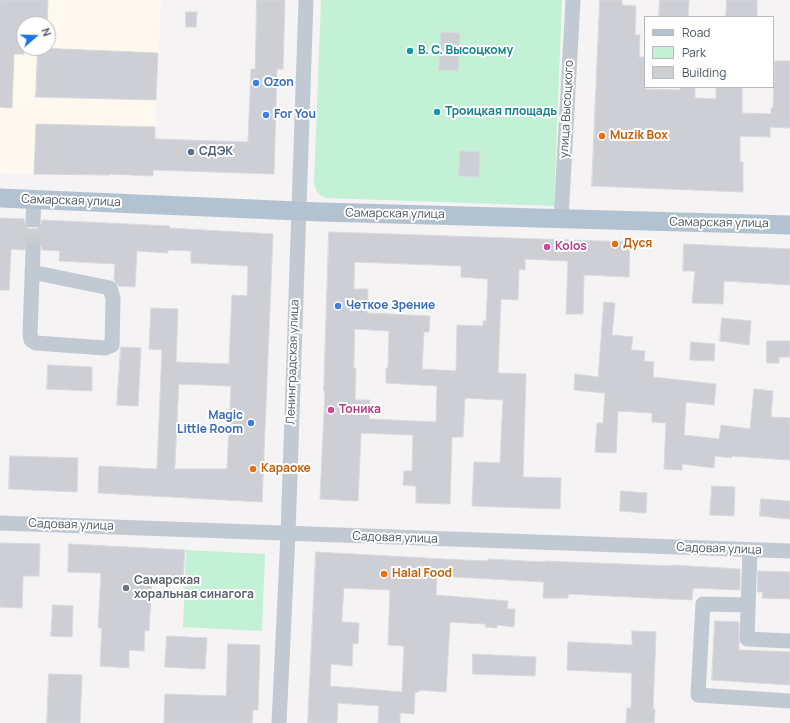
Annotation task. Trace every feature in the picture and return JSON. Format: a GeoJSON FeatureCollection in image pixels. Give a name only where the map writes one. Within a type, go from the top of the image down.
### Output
{"type":"FeatureCollection","features":[{"type":"Feature","properties":{"kind":"main road","name":"Самарская улица"},"geometry":{"type":"LineString","coordinates":[[0,198],[300,211],[790,225]]}},
{"type":"Feature","properties":{"kind":"street","name":"Ленинградская улица"},"geometry":{"type":"LineString","coordinates":[[279,723],[288,534],[306,0]]}},
{"type":"Feature","properties":{"kind":"street","name":"улица Высоцкого"},"geometry":{"type":"LineString","coordinates":[[561,219],[573,0]]}},
{"type":"Feature","properties":{"kind":"street"},"geometry":{"type":"LineString","coordinates":[[33,220],[34,200]]}},
{"type":"Feature","properties":{"kind":"street"},"geometry":{"type":"LineString","coordinates":[[32,250],[30,334],[32,340],[36,343],[98,348],[105,348],[112,345],[113,298],[110,288],[32,272]]}},
{"type":"Feature","properties":{"kind":"street","name":"Садовая улица"},"geometry":{"type":"LineString","coordinates":[[0,523],[790,551]]}},
{"type":"Feature","properties":{"kind":"street"},"geometry":{"type":"LineString","coordinates":[[750,550],[746,639],[790,641]]}},
{"type":"Feature","properties":{"kind":"street"},"geometry":{"type":"LineString","coordinates":[[748,605],[703,604],[698,695],[790,701]]}},
{"type":"Feature","properties":{"kind":"shaded area"},"geometry":{"type":"Polygon","coordinates":[[[0,0],[161,0],[154,176],[0,173],[0,0]]]}},
{"type":"Feature","properties":{"kind":"green space","name":"Троицкая площадь"},"geometry":{"type":"Polygon","coordinates":[[[321,0],[562,0],[554,206],[326,198],[320,194],[314,184],[321,0]]]}},
{"type":"Feature","properties":{"kind":"green space"},"geometry":{"type":"Polygon","coordinates":[[[186,550],[265,554],[262,631],[183,627],[186,550]]]}},
{"type":"Feature","properties":{"kind":"building"},"geometry":{"type":"Polygon","coordinates":[[[0,0],[48,0],[47,16],[16,16],[16,54],[14,54],[12,108],[0,107],[0,0]]]}},
{"type":"Feature","properties":{"kind":"building"},"geometry":{"type":"Polygon","coordinates":[[[257,0],[285,0],[283,69],[277,69],[274,174],[153,170],[153,176],[109,174],[34,174],[36,124],[155,127],[155,139],[248,142],[251,69],[255,69],[257,0]]]}},
{"type":"Feature","properties":{"kind":"building"},"geometry":{"type":"Polygon","coordinates":[[[600,0],[622,0],[622,5],[636,6],[635,35],[640,35],[639,57],[644,57],[645,89],[680,90],[680,88],[695,88],[695,98],[716,99],[716,88],[742,88],[742,113],[771,114],[771,108],[773,108],[775,61],[790,61],[790,128],[770,127],[770,137],[740,136],[740,162],[743,162],[743,192],[592,186],[600,0]]]}},
{"type":"Feature","properties":{"kind":"building"},"geometry":{"type":"Polygon","coordinates":[[[660,0],[689,0],[688,16],[659,16],[660,0]]]}},
{"type":"Feature","properties":{"kind":"building"},"geometry":{"type":"Polygon","coordinates":[[[727,0],[757,0],[757,16],[726,16],[727,0]]]}},
{"type":"Feature","properties":{"kind":"building"},"geometry":{"type":"Polygon","coordinates":[[[186,12],[197,12],[196,27],[186,27],[186,12]]]}},
{"type":"Feature","properties":{"kind":"building"},"geometry":{"type":"Polygon","coordinates":[[[441,32],[460,33],[458,71],[439,70],[441,32]]]}},
{"type":"Feature","properties":{"kind":"building"},"geometry":{"type":"Polygon","coordinates":[[[56,49],[158,53],[156,100],[36,97],[38,56],[56,56],[56,49]]]}},
{"type":"Feature","properties":{"kind":"building"},"geometry":{"type":"Polygon","coordinates":[[[460,151],[480,152],[479,177],[459,176],[460,151]]]}},
{"type":"Feature","properties":{"kind":"building"},"geometry":{"type":"Polygon","coordinates":[[[0,218],[24,219],[28,228],[32,229],[41,225],[42,220],[170,226],[169,228],[273,234],[262,502],[98,493],[99,466],[157,469],[162,350],[149,349],[151,308],[178,309],[176,362],[229,364],[232,295],[247,296],[248,266],[191,263],[191,251],[168,250],[168,253],[137,251],[135,287],[119,286],[114,280],[115,264],[59,261],[60,251],[42,250],[38,243],[33,241],[26,245],[24,250],[11,249],[9,290],[0,290],[0,218]],[[179,384],[175,469],[227,469],[231,386],[179,384]]]}},
{"type":"Feature","properties":{"kind":"building"},"geometry":{"type":"Polygon","coordinates":[[[329,232],[630,242],[629,277],[584,275],[583,314],[566,314],[568,261],[525,259],[525,270],[519,269],[518,300],[501,299],[498,373],[526,374],[523,477],[561,478],[560,509],[472,506],[474,462],[500,463],[503,400],[465,398],[463,437],[452,437],[450,504],[416,503],[416,486],[403,485],[404,471],[412,471],[413,435],[361,433],[358,501],[320,499],[329,232]],[[355,262],[354,289],[368,289],[367,313],[430,316],[429,332],[424,332],[422,369],[456,371],[457,325],[483,326],[483,321],[486,321],[488,279],[461,277],[461,266],[355,262]],[[355,329],[355,400],[370,400],[369,419],[436,422],[437,386],[386,383],[389,331],[355,329]]]}},
{"type":"Feature","properties":{"kind":"building"},"geometry":{"type":"Polygon","coordinates":[[[684,244],[790,249],[790,285],[724,281],[723,304],[692,303],[695,271],[683,271],[684,244]]]}},
{"type":"Feature","properties":{"kind":"building"},"geometry":{"type":"Polygon","coordinates":[[[604,302],[615,303],[612,335],[633,337],[631,350],[645,351],[644,361],[654,362],[653,377],[716,384],[714,405],[686,402],[684,435],[719,439],[721,425],[750,429],[754,389],[773,391],[771,417],[790,418],[790,460],[715,456],[714,468],[682,464],[682,470],[664,469],[666,423],[652,422],[652,413],[618,411],[616,453],[595,452],[597,423],[603,423],[605,393],[574,390],[575,374],[598,377],[604,302]]]}},
{"type":"Feature","properties":{"kind":"building"},"geometry":{"type":"Polygon","coordinates":[[[722,318],[751,321],[749,345],[720,341],[722,318]]]}},
{"type":"Feature","properties":{"kind":"building"},"geometry":{"type":"Polygon","coordinates":[[[767,341],[790,341],[790,357],[779,357],[779,363],[767,363],[767,341]]]}},
{"type":"Feature","properties":{"kind":"building"},"geometry":{"type":"Polygon","coordinates":[[[691,342],[715,344],[714,361],[690,360],[691,342]]]}},
{"type":"Feature","properties":{"kind":"building"},"geometry":{"type":"Polygon","coordinates":[[[121,347],[141,348],[138,406],[117,405],[121,347]]]}},
{"type":"Feature","properties":{"kind":"building"},"geometry":{"type":"Polygon","coordinates":[[[48,365],[92,367],[92,391],[47,389],[48,365]]]}},
{"type":"Feature","properties":{"kind":"building"},"geometry":{"type":"Polygon","coordinates":[[[10,456],[78,458],[77,492],[9,489],[10,456]]]}},
{"type":"Feature","properties":{"kind":"building"},"geometry":{"type":"Polygon","coordinates":[[[712,486],[735,487],[734,516],[710,515],[712,486]]]}},
{"type":"Feature","properties":{"kind":"building"},"geometry":{"type":"Polygon","coordinates":[[[621,491],[647,493],[646,513],[620,511],[621,491]]]}},
{"type":"Feature","properties":{"kind":"building"},"geometry":{"type":"Polygon","coordinates":[[[761,499],[790,501],[790,519],[760,516],[761,499]]]}},
{"type":"Feature","properties":{"kind":"building"},"geometry":{"type":"Polygon","coordinates":[[[0,543],[40,544],[39,576],[23,576],[22,608],[0,607],[0,543]]]}},
{"type":"Feature","properties":{"kind":"building"},"geometry":{"type":"Polygon","coordinates":[[[69,544],[185,550],[183,577],[152,576],[149,631],[145,630],[144,651],[129,650],[129,668],[100,666],[102,628],[98,628],[101,573],[68,572],[69,544]]]}},
{"type":"Feature","properties":{"kind":"building"},"geometry":{"type":"Polygon","coordinates":[[[316,552],[462,560],[488,561],[488,559],[672,565],[740,569],[740,590],[693,588],[692,600],[568,594],[568,598],[543,598],[544,582],[437,576],[436,595],[508,601],[507,609],[515,609],[514,627],[497,625],[497,628],[485,627],[485,624],[450,622],[446,692],[419,690],[419,692],[415,692],[414,714],[400,713],[400,723],[378,723],[379,706],[338,703],[337,723],[308,723],[316,552]],[[344,588],[342,622],[359,623],[358,644],[353,643],[352,666],[331,664],[330,686],[402,692],[404,646],[388,645],[390,590],[344,588]]]}},
{"type":"Feature","properties":{"kind":"building"},"geometry":{"type":"Polygon","coordinates":[[[758,571],[790,572],[790,599],[762,598],[763,592],[758,592],[758,571]]]}},
{"type":"Feature","properties":{"kind":"building"},"geometry":{"type":"Polygon","coordinates":[[[53,605],[73,606],[72,637],[51,636],[53,605]]]}},
{"type":"Feature","properties":{"kind":"building"},"geometry":{"type":"Polygon","coordinates":[[[715,621],[739,622],[739,650],[790,652],[790,685],[712,680],[715,621]]]}},
{"type":"Feature","properties":{"kind":"building"},"geometry":{"type":"Polygon","coordinates":[[[632,631],[656,632],[653,709],[655,709],[654,723],[626,723],[627,708],[631,708],[632,673],[567,670],[568,642],[632,645],[632,631]]]}},
{"type":"Feature","properties":{"kind":"building"},"geometry":{"type":"Polygon","coordinates":[[[167,636],[207,638],[205,669],[165,667],[167,636]]]}},
{"type":"Feature","properties":{"kind":"building"},"geometry":{"type":"Polygon","coordinates":[[[228,644],[260,645],[258,710],[253,710],[252,723],[164,723],[165,694],[226,696],[228,644]]]}},
{"type":"Feature","properties":{"kind":"building"},"geometry":{"type":"Polygon","coordinates":[[[473,654],[536,657],[535,676],[473,674],[473,654]]]}},
{"type":"Feature","properties":{"kind":"building"},"geometry":{"type":"Polygon","coordinates":[[[49,674],[82,675],[80,723],[47,723],[49,674]]]}},
{"type":"Feature","properties":{"kind":"tunnel"},"geometry":{"type":"LineString","coordinates":[[33,220],[33,250]]}},
{"type":"Feature","properties":{"kind":"place","name":"В. С. Высоцкому"},"geometry":{"type":"Point","coordinates":[410,51]}},
{"type":"Feature","properties":{"kind":"place","name":"Ozon"},"geometry":{"type":"Point","coordinates":[256,83]}},
{"type":"Feature","properties":{"kind":"place","name":"Троицкая площадь"},"geometry":{"type":"Point","coordinates":[437,112]}},
{"type":"Feature","properties":{"kind":"place","name":"For You"},"geometry":{"type":"Point","coordinates":[266,115]}},
{"type":"Feature","properties":{"kind":"place","name":"Muzik Box"},"geometry":{"type":"Point","coordinates":[602,136]}},
{"type":"Feature","properties":{"kind":"place","name":"СДЭК"},"geometry":{"type":"Point","coordinates":[191,152]}},
{"type":"Feature","properties":{"kind":"place","name":"Дуся"},"geometry":{"type":"Point","coordinates":[615,244]}},
{"type":"Feature","properties":{"kind":"place","name":"Kolos"},"geometry":{"type":"Point","coordinates":[547,247]}},
{"type":"Feature","properties":{"kind":"place","name":"Четкое Зрение"},"geometry":{"type":"Point","coordinates":[338,306]}},
{"type":"Feature","properties":{"kind":"place","name":"Тоника"},"geometry":{"type":"Point","coordinates":[331,410]}},
{"type":"Feature","properties":{"kind":"place","name":"Magic Little Room"},"geometry":{"type":"Point","coordinates":[251,423]}},
{"type":"Feature","properties":{"kind":"place","name":"Караоке"},"geometry":{"type":"Point","coordinates":[253,469]}},
{"type":"Feature","properties":{"kind":"place","name":"Halal Food"},"geometry":{"type":"Point","coordinates":[384,574]}},
{"type":"Feature","properties":{"kind":"place","name":"Самарская хоральная синагога"},"geometry":{"type":"Point","coordinates":[126,588]}}]}
